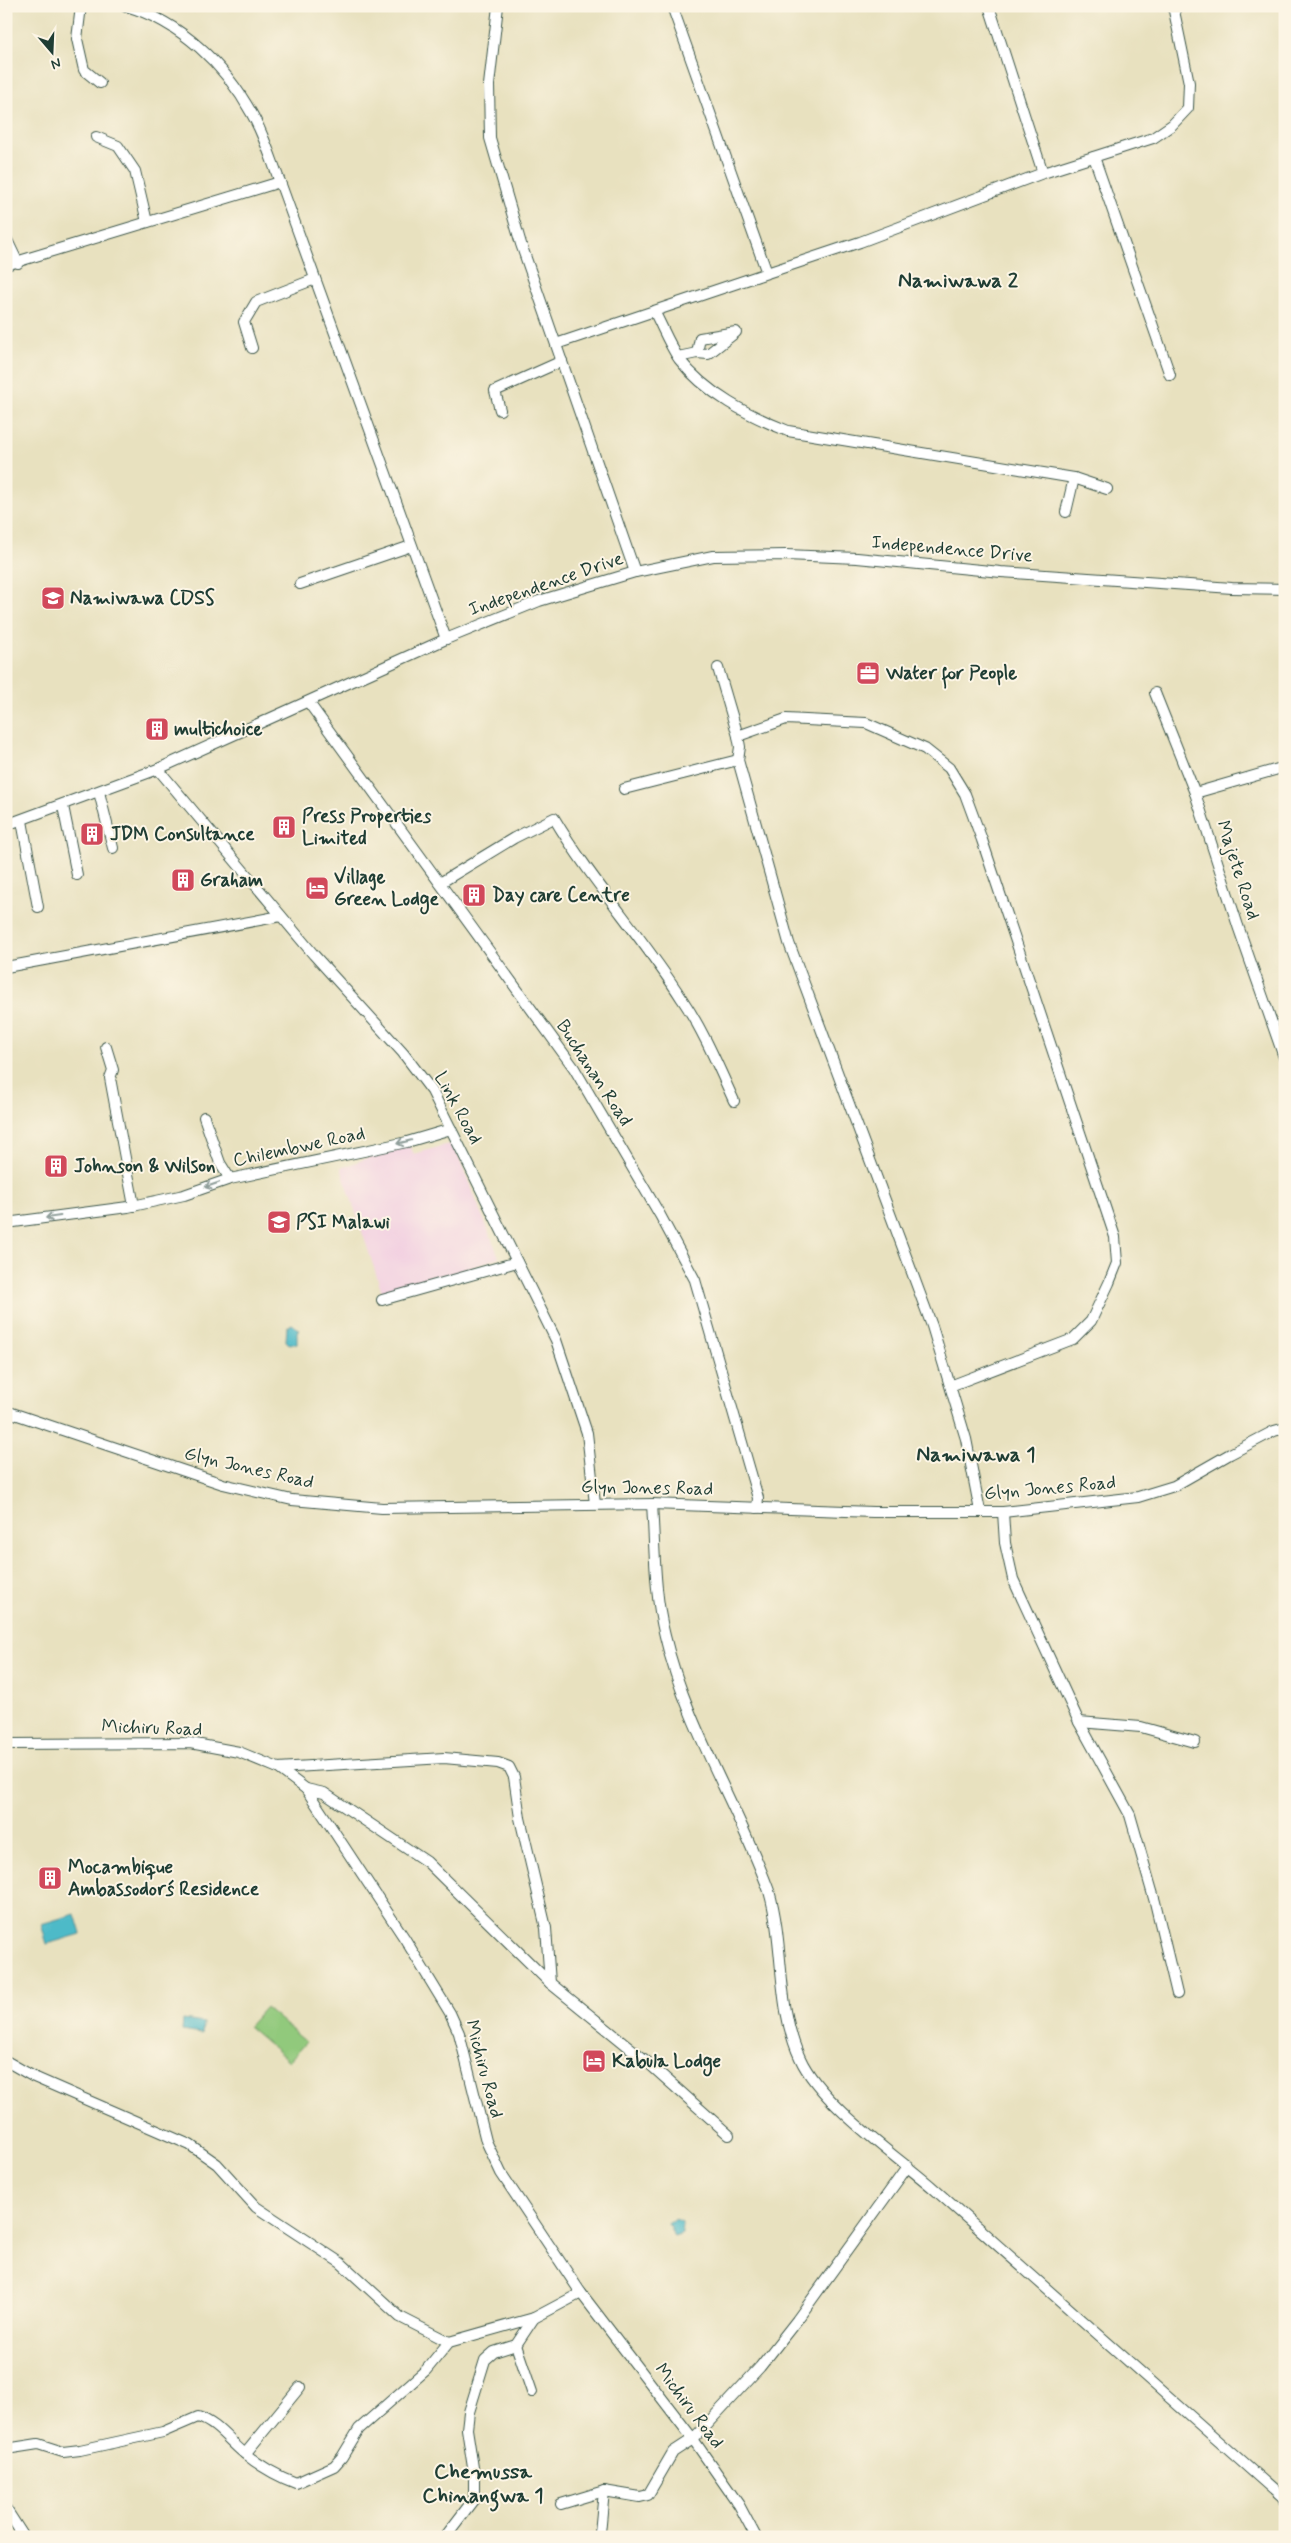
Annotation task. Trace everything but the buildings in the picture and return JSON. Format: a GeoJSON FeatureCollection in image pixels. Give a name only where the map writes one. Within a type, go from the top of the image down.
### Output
{"type":"FeatureCollection","features":[{"type":"Feature","properties":{"kind":"street"},"geometry":{"type":"LineString","coordinates":[[82,6],[77,39],[84,70],[100,82]]}},
{"type":"Feature","properties":{"kind":"street"},"geometry":{"type":"LineString","coordinates":[[126,6],[146,12],[174,27],[199,47],[228,76],[253,114],[280,182],[446,639]]}},
{"type":"Feature","properties":{"kind":"street"},"geometry":{"type":"LineString","coordinates":[[498,6],[489,85],[490,138],[521,244],[634,572]]}},
{"type":"Feature","properties":{"kind":"street"},"geometry":{"type":"LineString","coordinates":[[672,6],[767,273]]}},
{"type":"Feature","properties":{"kind":"street"},"geometry":{"type":"LineString","coordinates":[[989,6],[1043,173]]}},
{"type":"Feature","properties":{"kind":"street"},"geometry":{"type":"LineString","coordinates":[[556,344],[860,242],[1043,173],[1153,138],[1172,125],[1188,108],[1189,83],[1173,6]]}},
{"type":"Feature","properties":{"kind":"street"},"geometry":{"type":"LineString","coordinates":[[96,137],[118,146],[135,171],[146,222]]}},
{"type":"Feature","properties":{"kind":"street"},"geometry":{"type":"LineString","coordinates":[[1094,157],[1170,375]]}},
{"type":"Feature","properties":{"kind":"street"},"geometry":{"type":"LineString","coordinates":[[6,266],[280,182]]}},
{"type":"Feature","properties":{"kind":"street"},"geometry":{"type":"LineString","coordinates":[[6,238],[18,263]]}},
{"type":"Feature","properties":{"kind":"street"},"geometry":{"type":"LineString","coordinates":[[252,348],[244,322],[256,302],[315,280]]}},
{"type":"Feature","properties":{"kind":"street"},"geometry":{"type":"LineString","coordinates":[[654,311],[678,357],[693,375],[749,416],[788,431],[1074,478],[1107,489]]}},
{"type":"Feature","properties":{"kind":"street"},"geometry":{"type":"LineString","coordinates":[[678,357],[697,353]]}},
{"type":"Feature","properties":{"kind":"street"},"geometry":{"type":"LineString","coordinates":[[500,410],[495,391],[562,361]]}},
{"type":"Feature","properties":{"kind":"street"},"geometry":{"type":"LineString","coordinates":[[1066,512],[1074,478]]}},
{"type":"Feature","properties":{"kind":"street"},"geometry":{"type":"LineString","coordinates":[[300,584],[411,546]]}},
{"type":"Feature","properties":{"kind":"street","name":"Independence Drive"},"geometry":{"type":"LineString","coordinates":[[6,825],[63,806],[158,769],[309,703],[446,639],[539,601],[634,572],[713,556],[786,555],[856,558],[1001,572],[1232,588],[1285,589]]}},
{"type":"Feature","properties":{"kind":"street"},"geometry":{"type":"LineString","coordinates":[[718,668],[738,736],[740,747],[738,760],[789,943],[932,1326],[966,1439],[980,1511]]}},
{"type":"Feature","properties":{"kind":"street","name":"Majete Road"},"geometry":{"type":"LineString","coordinates":[[1155,693],[1195,793],[1238,926],[1285,1060]]}},
{"type":"Feature","properties":{"kind":"street","name":"Buchanan Road"},"geometry":{"type":"LineString","coordinates":[[309,703],[574,1068],[660,1215],[695,1280],[758,1498],[757,1508]]}},
{"type":"Feature","properties":{"kind":"street"},"geometry":{"type":"LineString","coordinates":[[738,736],[786,719],[866,723],[925,749],[949,768],[965,794],[982,840],[1115,1237],[1116,1263],[1109,1283],[1091,1321],[1073,1339],[950,1386]]}},
{"type":"Feature","properties":{"kind":"street"},"geometry":{"type":"LineString","coordinates":[[624,789],[738,760]]}},
{"type":"Feature","properties":{"kind":"street"},"geometry":{"type":"LineString","coordinates":[[1195,793],[1285,767]]}},
{"type":"Feature","properties":{"kind":"street","name":"Link Road"},"geometry":{"type":"LineString","coordinates":[[158,769],[281,916],[403,1054],[432,1091],[556,1340],[587,1433],[595,1504]]}},
{"type":"Feature","properties":{"kind":"street"},"geometry":{"type":"LineString","coordinates":[[99,792],[113,848]]}},
{"type":"Feature","properties":{"kind":"street"},"geometry":{"type":"LineString","coordinates":[[63,806],[77,875]]}},
{"type":"Feature","properties":{"kind":"street"},"geometry":{"type":"LineString","coordinates":[[440,883],[514,838],[554,818],[573,850],[629,923],[683,999],[734,1100]]}},
{"type":"Feature","properties":{"kind":"street"},"geometry":{"type":"LineString","coordinates":[[22,821],[38,907]]}},
{"type":"Feature","properties":{"kind":"street"},"geometry":{"type":"LineString","coordinates":[[6,967],[281,916]]}},
{"type":"Feature","properties":{"kind":"street"},"geometry":{"type":"LineString","coordinates":[[106,1047],[113,1070],[110,1078],[134,1206]]}},
{"type":"Feature","properties":{"kind":"street"},"geometry":{"type":"LineString","coordinates":[[204,1118],[220,1162],[230,1179]]}},
{"type":"Feature","properties":{"kind":"street","name":"Chilembwe Road"},"geometry":{"type":"LineString","coordinates":[[6,1223],[134,1206],[184,1195],[230,1179],[398,1144],[451,1129]]}},
{"type":"Feature","properties":{"kind":"street"},"geometry":{"type":"LineString","coordinates":[[382,1300],[517,1262]]}},
{"type":"Feature","properties":{"kind":"street","name":"Glyn Jones Road"},"geometry":{"type":"LineString","coordinates":[[6,1411],[197,1476],[292,1500],[382,1508],[652,1504],[873,1512],[1003,1512],[1138,1497],[1174,1486],[1274,1431],[1285,1428]]}},
{"type":"Feature","properties":{"kind":"street"},"geometry":{"type":"LineString","coordinates":[[652,1504],[658,1591],[664,1635],[676,1676],[695,1724],[769,1891],[776,1914],[787,2013],[797,2051],[810,2074],[836,2106],[908,2166],[1285,2500]]}},
{"type":"Feature","properties":{"kind":"street"},"geometry":{"type":"LineString","coordinates":[[1003,1512],[1004,1544],[1013,1579],[1079,1722],[1130,1815],[1155,1902],[1177,1994]]}},
{"type":"Feature","properties":{"kind":"street"},"geometry":{"type":"LineString","coordinates":[[1079,1722],[1141,1727],[1195,1742]]}},
{"type":"Feature","properties":{"kind":"street","name":"Michiru Road"},"geometry":{"type":"LineString","coordinates":[[6,1744],[190,1743],[239,1752],[278,1768],[306,1789],[450,2013],[459,2033],[474,2099],[491,2154],[580,2293],[693,2439],[739,2506],[756,2537]]}},
{"type":"Feature","properties":{"kind":"street"},"geometry":{"type":"LineString","coordinates":[[278,1768],[444,1758],[498,1762],[509,1767],[514,1777],[520,1818],[546,1928],[550,1983]]}},
{"type":"Feature","properties":{"kind":"street"},"geometry":{"type":"LineString","coordinates":[[306,1789],[324,1793],[427,1862],[550,1983],[645,2060],[729,2135]]}},
{"type":"Feature","properties":{"kind":"street"},"geometry":{"type":"LineString","coordinates":[[6,2061],[34,2077],[190,2145],[216,2164],[256,2207],[341,2262],[400,2317],[449,2342]]}},
{"type":"Feature","properties":{"kind":"street"},"geometry":{"type":"LineString","coordinates":[[561,2504],[604,2491],[640,2497],[648,2495],[673,2452],[693,2439],[729,2402],[776,2347],[908,2166]]}},
{"type":"Feature","properties":{"kind":"street"},"geometry":{"type":"LineString","coordinates":[[6,2449],[38,2444],[63,2452],[80,2450],[163,2432],[198,2417],[208,2420],[245,2454],[275,2475],[296,2483],[334,2466],[342,2457],[359,2428],[426,2370],[449,2342],[534,2318],[580,2293]]}},
{"type":"Feature","properties":{"kind":"street"},"geometry":{"type":"LineString","coordinates":[[450,2534],[474,2499],[474,2474],[467,2429],[485,2360],[494,2352],[516,2345],[534,2318]]}},
{"type":"Feature","properties":{"kind":"street"},"geometry":{"type":"LineString","coordinates":[[516,2345],[532,2392]]}},
{"type":"Feature","properties":{"kind":"street"},"geometry":{"type":"LineString","coordinates":[[245,2454],[300,2388]]}},
{"type":"Feature","properties":{"kind":"street"},"geometry":{"type":"LineString","coordinates":[[600,2533],[604,2491]]}},
{"type":"Feature","properties":{"kind":"street"},"geometry":{"type":"LineString","coordinates":[[6,2509],[24,2537]]}},
{"type":"Feature","properties":{"kind":"shaded area"},"geometry":{"type":"Polygon","coordinates":[[[408,1143],[414,1154],[453,1143],[499,1257],[440,1280],[383,1295],[341,1168],[408,1143]]]}},
{"type":"Feature","properties":{"kind":"green space"},"geometry":{"type":"Polygon","coordinates":[[[265,2007],[306,2042],[289,2061],[248,2026],[265,2007]]]}},
{"type":"Feature","properties":{"kind":"water"},"geometry":{"type":"Polygon","coordinates":[[[292,1324],[300,1330],[297,1332],[297,1343],[290,1345],[286,1341],[287,1327],[292,1324]]]}},
{"type":"Feature","properties":{"kind":"water"},"geometry":{"type":"Polygon","coordinates":[[[75,1914],[81,1934],[47,1944],[41,1924],[75,1914]]]}},
{"type":"Feature","properties":{"kind":"water"},"geometry":{"type":"Polygon","coordinates":[[[183,2020],[203,2023],[202,2034],[182,2031],[183,2020]]]}},
{"type":"Feature","properties":{"kind":"water"},"geometry":{"type":"Polygon","coordinates":[[[675,2219],[681,2222],[682,2234],[674,2237],[668,2222],[675,2219]]]}},
{"type":"Feature","properties":{"kind":"place","name":"Namiwawa CDSS"},"geometry":{"type":"Point","coordinates":[53,598]}},
{"type":"Feature","properties":{"kind":"place","name":"Water for People"},"geometry":{"type":"Point","coordinates":[868,673]}},
{"type":"Feature","properties":{"kind":"place","name":"multichoice"},"geometry":{"type":"Point","coordinates":[157,729]}},
{"type":"Feature","properties":{"kind":"place","name":"Press Properties Limited"},"geometry":{"type":"Point","coordinates":[284,827]}},
{"type":"Feature","properties":{"kind":"place","name":"JDM Consultance"},"geometry":{"type":"Point","coordinates":[92,834]}},
{"type":"Feature","properties":{"kind":"place","name":"Graham"},"geometry":{"type":"Point","coordinates":[183,880]}},
{"type":"Feature","properties":{"kind":"place","name":"Village Green Lodge"},"geometry":{"type":"Point","coordinates":[317,888]}},
{"type":"Feature","properties":{"kind":"place","name":"Day care Centre"},"geometry":{"type":"Point","coordinates":[474,895]}},
{"type":"Feature","properties":{"kind":"place","name":"Johnson & Wilson"},"geometry":{"type":"Point","coordinates":[56,1166]}},
{"type":"Feature","properties":{"kind":"place","name":"PSI Malawi"},"geometry":{"type":"Point","coordinates":[279,1222]}},
{"type":"Feature","properties":{"kind":"place","name":"Mocambique Ambassodorś Residence"},"geometry":{"type":"Point","coordinates":[50,1878]}},
{"type":"Feature","properties":{"kind":"place","name":"Kabula Lodge"},"geometry":{"type":"Point","coordinates":[594,2061]}},
{"type":"Feature","properties":{"kind":"district","name":"Namiwawa 2"},"geometry":{"type":"Point","coordinates":[958,281]}},
{"type":"Feature","properties":{"kind":"district","name":"Namiwawa 1"},"geometry":{"type":"Point","coordinates":[976,1455]}},
{"type":"Feature","properties":{"kind":"district","name":"Chemussa Chinangwa 1"},"geometry":{"type":"Point","coordinates":[483,2484]}}]}
